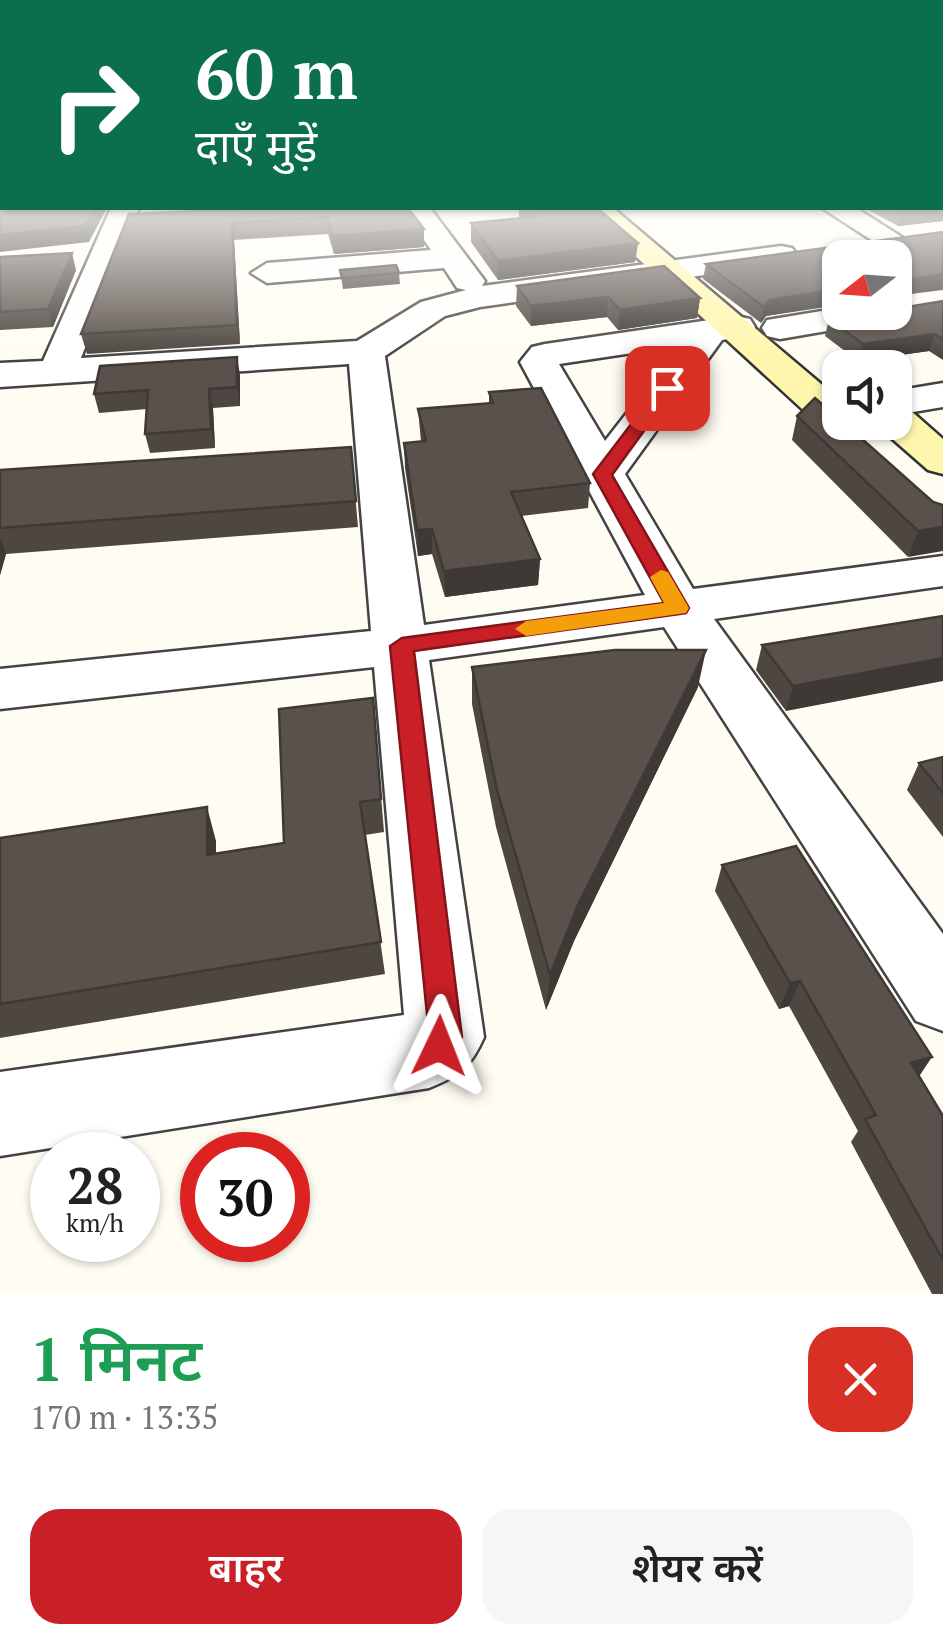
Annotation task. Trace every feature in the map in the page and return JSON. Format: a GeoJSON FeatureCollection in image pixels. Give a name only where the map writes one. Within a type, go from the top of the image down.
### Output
{"type":"FeatureCollection","features":[{"type":"Feature","properties":{"kind":"street"},"geometry":{"type":"LineString","coordinates":[[58,371],[112,236]]}},
{"type":"Feature","properties":{"kind":"street"},"geometry":{"type":"LineString","coordinates":[[436,236],[478,297]]}},
{"type":"Feature","properties":{"kind":"street"},"geometry":{"type":"LineString","coordinates":[[639,236],[810,351]]}},
{"type":"Feature","properties":{"kind":"street"},"geometry":{"type":"LineString","coordinates":[[656,236],[685,268],[723,329],[822,407]]}},
{"type":"Feature","properties":{"kind":"street"},"geometry":{"type":"LineString","coordinates":[[885,236],[890,239]]}},
{"type":"Feature","properties":{"kind":"street"},"geometry":{"type":"LineString","coordinates":[[0,374],[58,371],[261,331],[366,352],[433,310],[478,297],[913,236]]}},
{"type":"Feature","properties":{"kind":"street"},"geometry":{"type":"LineString","coordinates":[[68,257],[102,255]]}},
{"type":"Feature","properties":{"kind":"street"},"geometry":{"type":"LineString","coordinates":[[261,331],[265,258],[452,258]]}},
{"type":"Feature","properties":{"kind":"street"},"geometry":{"type":"LineString","coordinates":[[780,328],[822,321]]}},
{"type":"Feature","properties":{"kind":"street"},"geometry":{"type":"LineString","coordinates":[[723,329],[539,358],[678,608],[943,996]]}},
{"type":"Feature","properties":{"kind":"street"},"geometry":{"type":"LineString","coordinates":[[602,474],[723,329]]}},
{"type":"Feature","properties":{"kind":"street"},"geometry":{"type":"LineString","coordinates":[[0,1114],[439,1046],[445,1037],[402,646],[356,454],[366,352]]}},
{"type":"Feature","properties":{"kind":"street"},"geometry":{"type":"LineString","coordinates":[[912,400],[943,395]]}},
{"type":"Feature","properties":{"kind":"street"},"geometry":{"type":"LineString","coordinates":[[870,440],[936,481]]}},
{"type":"Feature","properties":{"kind":"street"},"geometry":{"type":"LineString","coordinates":[[909,440],[936,481]]}},
{"type":"Feature","properties":{"kind":"street"},"geometry":{"type":"LineString","coordinates":[[0,690],[402,646],[943,571]]}},
{"type":"Feature","properties":{"kind":"building"},"geometry":{"type":"Polygon","coordinates":[[[120,236],[233,236],[237,325],[81,334],[120,236]]]}},
{"type":"Feature","properties":{"kind":"building"},"geometry":{"type":"Polygon","coordinates":[[[481,236],[630,236],[638,243],[498,261],[481,236]]]}},
{"type":"Feature","properties":{"kind":"building"},"geometry":{"type":"Polygon","coordinates":[[[943,236],[943,274],[912,279],[912,240],[884,240],[943,236]]]}},
{"type":"Feature","properties":{"kind":"building"},"geometry":{"type":"Polygon","coordinates":[[[822,248],[822,292],[770,300],[764,307],[706,264],[822,248]]]}},
{"type":"Feature","properties":{"kind":"building"},"geometry":{"type":"Polygon","coordinates":[[[72,253],[48,309],[0,312],[0,257],[72,253]]]}},
{"type":"Feature","properties":{"kind":"building"},"geometry":{"type":"Polygon","coordinates":[[[396,265],[399,273],[342,278],[340,270],[396,265]]]}},
{"type":"Feature","properties":{"kind":"building"},"geometry":{"type":"Polygon","coordinates":[[[664,266],[700,298],[620,310],[608,297],[531,306],[517,286],[664,266]]]}},
{"type":"Feature","properties":{"kind":"building"},"geometry":{"type":"Polygon","coordinates":[[[943,301],[943,340],[935,334],[863,344],[844,330],[912,330],[912,306],[943,301]]]}},
{"type":"Feature","properties":{"kind":"building"},"geometry":{"type":"Polygon","coordinates":[[[237,357],[237,387],[209,389],[211,429],[145,434],[148,390],[94,394],[100,366],[237,357]]]}},
{"type":"Feature","properties":{"kind":"building"},"geometry":{"type":"Polygon","coordinates":[[[541,388],[590,483],[511,492],[540,559],[444,571],[432,529],[417,530],[404,443],[426,441],[418,409],[493,403],[489,392],[541,388]]]}},
{"type":"Feature","properties":{"kind":"building"},"geometry":{"type":"Polygon","coordinates":[[[815,398],[822,404],[822,440],[797,416],[815,398]]]}},
{"type":"Feature","properties":{"kind":"building"},"geometry":{"type":"Polygon","coordinates":[[[822,440],[863,440],[933,502],[943,505],[943,527],[918,531],[822,440]]]}},
{"type":"Feature","properties":{"kind":"building"},"geometry":{"type":"Polygon","coordinates":[[[351,447],[356,501],[0,528],[0,470],[351,447]]]}},
{"type":"Feature","properties":{"kind":"building"},"geometry":{"type":"Polygon","coordinates":[[[943,616],[943,658],[793,686],[762,645],[943,616]]]}},
{"type":"Feature","properties":{"kind":"building"},"geometry":{"type":"Polygon","coordinates":[[[615,650],[706,650],[578,905],[550,975],[497,790],[472,667],[615,650]]]}},
{"type":"Feature","properties":{"kind":"building"},"geometry":{"type":"Polygon","coordinates":[[[373,698],[381,799],[360,802],[381,942],[0,1004],[0,838],[207,807],[207,855],[284,843],[279,709],[373,698]]]}},
{"type":"Feature","properties":{"kind":"building"},"geometry":{"type":"Polygon","coordinates":[[[943,757],[943,793],[919,763],[943,757]]]}},
{"type":"Feature","properties":{"kind":"building"},"geometry":{"type":"Polygon","coordinates":[[[796,846],[932,1057],[911,1063],[943,1116],[943,1260],[865,1119],[876,1115],[800,981],[790,983],[722,865],[796,846]]]}},
{"type":"Feature","properties":{"kind":"slow traffic"},"geometry":{"type":"LineString","coordinates":[[526,629],[678,608],[661,577]]}},
{"type":"Feature","properties":{"kind":"route"},"geometry":{"type":"LineString","coordinates":[[439,1046],[445,1037],[402,646],[678,608],[602,474],[667,388]]}}]}
